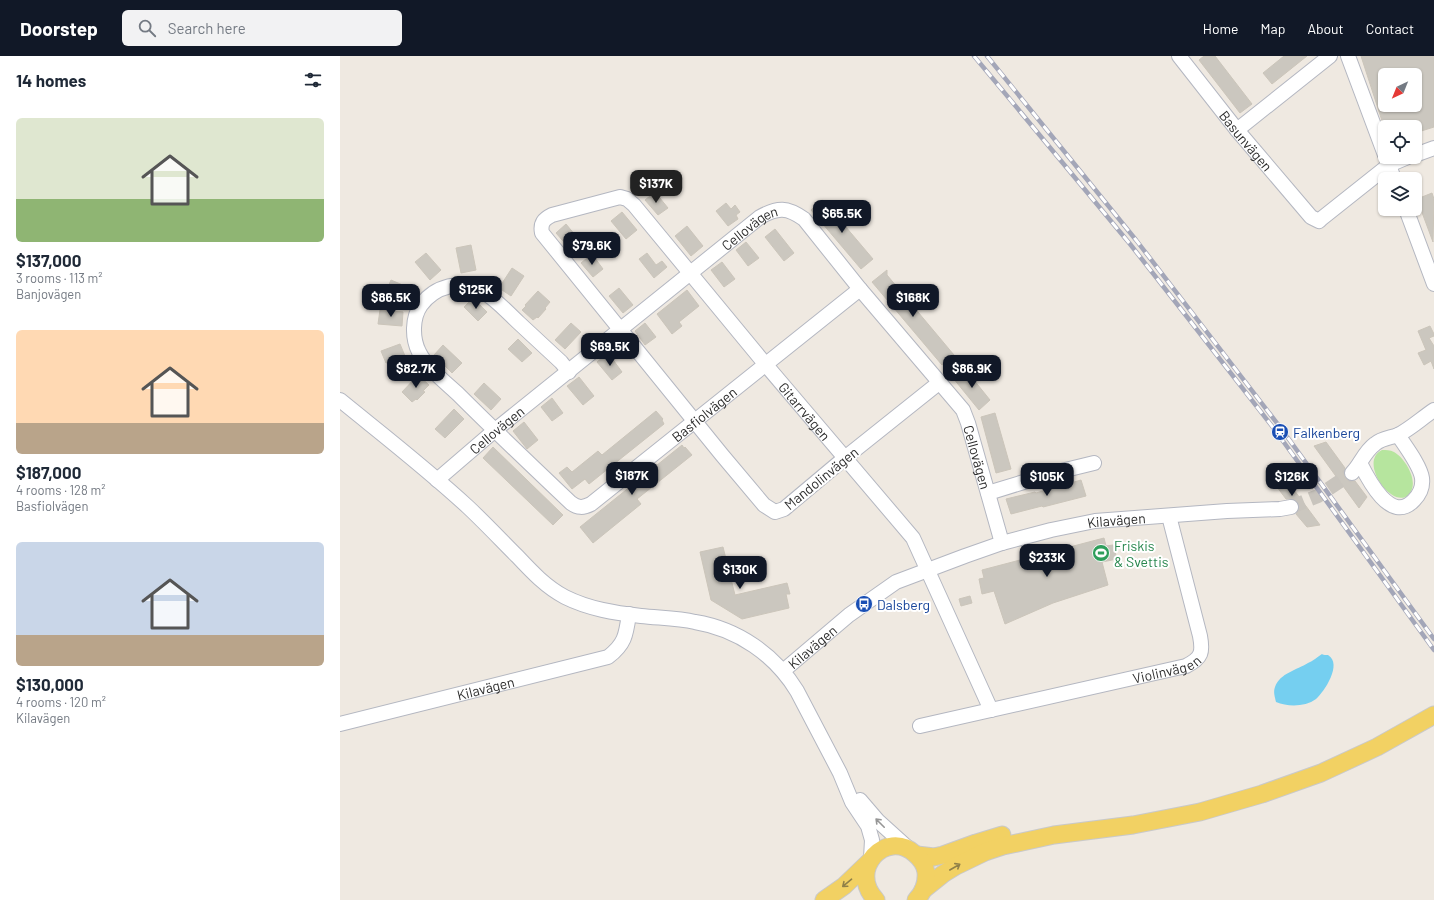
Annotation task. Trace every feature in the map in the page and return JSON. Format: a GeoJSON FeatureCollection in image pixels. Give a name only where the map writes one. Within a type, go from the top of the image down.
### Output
{"type":"FeatureCollection","features":[{"type":"Feature","properties":{"kind":"main road"},"geometry":{"type":"LineString","coordinates":[[824,900],[844,886],[879,851],[888,847],[899,846],[913,852],[934,857],[976,842],[1011,832],[1069,822],[1198,804],[1319,766],[1367,743],[1425,711],[1434,704]]}},
{"type":"Feature","properties":{"kind":"main road"},"geometry":{"type":"LineString","coordinates":[[918,897],[943,874],[956,866],[985,852],[1002,846],[1054,835],[1133,825],[1200,812],[1262,794],[1328,770],[1377,747],[1434,715]]}},
{"type":"Feature","properties":{"kind":"main road"},"geometry":{"type":"LineString","coordinates":[[913,852],[923,863],[926,872],[926,881],[918,897]]}},
{"type":"Feature","properties":{"kind":"main road"},"geometry":{"type":"LineString","coordinates":[[870,861],[865,880],[870,893],[876,900]]}},
{"type":"Feature","properties":{"kind":"main road"},"geometry":{"type":"LineString","coordinates":[[860,900],[876,900]]}},
{"type":"Feature","properties":{"kind":"street","name":"Basunvägen"},"geometry":{"type":"LineString","coordinates":[[1179,56],[1237,130],[1308,215],[1319,220],[1381,164]]}},
{"type":"Feature","properties":{"kind":"street"},"geometry":{"type":"LineString","coordinates":[[1237,130],[1330,56]]}},
{"type":"Feature","properties":{"kind":"street"},"geometry":{"type":"LineString","coordinates":[[1348,56],[1378,135]]}},
{"type":"Feature","properties":{"kind":"street"},"geometry":{"type":"LineString","coordinates":[[1422,152],[1434,148]]}},
{"type":"Feature","properties":{"kind":"street","name":"Gitarrvägen"},"geometry":{"type":"LineString","coordinates":[[621,330],[542,233],[542,222],[546,218],[620,197],[627,199],[634,205],[766,365],[846,457],[913,538],[928,569]]}},
{"type":"Feature","properties":{"kind":"street","name":"Cellovägen"},"geometry":{"type":"LineString","coordinates":[[437,480],[494,431],[760,217],[773,210],[785,210],[795,213],[804,219],[860,289],[963,410],[1002,543]]}},
{"type":"Feature","properties":{"kind":"street"},"geometry":{"type":"LineString","coordinates":[[1409,216],[1433,278]]}},
{"type":"Feature","properties":{"kind":"street","name":"Basfiolvägen"},"geometry":{"type":"LineString","coordinates":[[569,372],[561,362],[484,292],[475,288],[457,285],[444,287],[434,292],[420,307],[414,332],[416,345],[424,360],[494,431],[571,503],[576,507],[581,507],[592,504],[860,289]]}},
{"type":"Feature","properties":{"kind":"street","name":"Mandolinvägen"},"geometry":{"type":"LineString","coordinates":[[621,330],[761,501],[767,508],[775,512],[784,509],[940,382]]}},
{"type":"Feature","properties":{"kind":"street"},"geometry":{"type":"LineString","coordinates":[[340,400],[437,480],[480,518],[538,578],[556,591],[592,608],[629,614]]}},
{"type":"Feature","properties":{"kind":"street"},"geometry":{"type":"LineString","coordinates":[[1398,434],[1422,477],[1422,487],[1418,496],[1411,504],[1401,507],[1393,506],[1386,501],[1356,468],[1364,454],[1376,443],[1384,438],[1398,434],[1434,410]]}},
{"type":"Feature","properties":{"kind":"street"},"geometry":{"type":"LineString","coordinates":[[988,493],[1053,473],[1094,463]]}},
{"type":"Feature","properties":{"kind":"street","name":"Kilavägen"},"geometry":{"type":"LineString","coordinates":[[340,724],[608,658],[623,643],[629,614],[696,622],[720,628],[742,638],[758,648],[774,661],[783,671],[839,623],[896,582],[1002,543],[1051,530],[1095,521],[1227,511],[1280,509],[1291,507]]}},
{"type":"Feature","properties":{"kind":"street","name":"Violinvägen"},"geometry":{"type":"LineString","coordinates":[[920,726],[1186,666],[1197,659],[1202,647],[1200,636],[1169,516]]}},
{"type":"Feature","properties":{"kind":"street"},"geometry":{"type":"LineString","coordinates":[[928,569],[991,710]]}},
{"type":"Feature","properties":{"kind":"street"},"geometry":{"type":"LineString","coordinates":[[783,671],[797,691],[840,773],[852,802],[868,826],[872,840],[870,861]]}},
{"type":"Feature","properties":{"kind":"street"},"geometry":{"type":"LineString","coordinates":[[840,773],[874,817],[913,852]]}},
{"type":"Feature","properties":{"kind":"green space"},"geometry":{"type":"Polygon","coordinates":[[[1382,450],[1391,451],[1398,455],[1403,459],[1410,471],[1413,483],[1412,489],[1409,494],[1403,498],[1395,496],[1387,491],[1380,483],[1376,474],[1374,464],[1375,456],[1382,450]]]}},
{"type":"Feature","properties":{"kind":"water"},"geometry":{"type":"Polygon","coordinates":[[[1322,654],[1328,655],[1332,659],[1334,665],[1331,678],[1316,699],[1302,705],[1286,705],[1276,702],[1274,689],[1277,682],[1289,672],[1312,661],[1322,654]]]}},
{"type":"Feature","properties":{"kind":"building"},"geometry":{"type":"Polygon","coordinates":[[[1204,56],[1215,56],[1252,104],[1240,113],[1199,60],[1204,56]]]}},
{"type":"Feature","properties":{"kind":"building"},"geometry":{"type":"Polygon","coordinates":[[[1284,56],[1307,56],[1272,84],[1263,73],[1284,56]]]}},
{"type":"Feature","properties":{"kind":"building"},"geometry":{"type":"Polygon","coordinates":[[[1361,56],[1434,56],[1434,127],[1422,131],[1422,120],[1382,120],[1379,112],[1422,112],[1422,68],[1378,68],[1378,108],[1361,56]]]}},
{"type":"Feature","properties":{"kind":"building"},"geometry":{"type":"Polygon","coordinates":[[[655,192],[668,208],[658,215],[645,200],[655,192]]]}},
{"type":"Feature","properties":{"kind":"building"},"geometry":{"type":"Polygon","coordinates":[[[1432,193],[1434,199],[1433,242],[1422,212],[1422,197],[1432,193]]]}},
{"type":"Feature","properties":{"kind":"building"},"geometry":{"type":"Polygon","coordinates":[[[823,200],[873,259],[861,269],[811,210],[823,200]]]}},
{"type":"Feature","properties":{"kind":"building"},"geometry":{"type":"Polygon","coordinates":[[[726,203],[731,209],[735,205],[740,212],[736,215],[738,219],[728,226],[716,211],[726,203]]]}},
{"type":"Feature","properties":{"kind":"building"},"geometry":{"type":"Polygon","coordinates":[[[622,212],[637,230],[626,239],[611,221],[622,212]]]}},
{"type":"Feature","properties":{"kind":"building"},"geometry":{"type":"Polygon","coordinates":[[[566,224],[580,241],[570,249],[556,233],[566,224]]]}},
{"type":"Feature","properties":{"kind":"building"},"geometry":{"type":"Polygon","coordinates":[[[687,226],[703,246],[691,256],[675,236],[687,226]]]}},
{"type":"Feature","properties":{"kind":"building"},"geometry":{"type":"Polygon","coordinates":[[[775,229],[794,253],[784,261],[765,237],[775,229]]]}},
{"type":"Feature","properties":{"kind":"building"},"geometry":{"type":"Polygon","coordinates":[[[746,242],[759,258],[748,266],[736,250],[746,242]]]}},
{"type":"Feature","properties":{"kind":"building"},"geometry":{"type":"Polygon","coordinates":[[[471,245],[476,270],[461,273],[456,248],[471,245]]]}},
{"type":"Feature","properties":{"kind":"building"},"geometry":{"type":"Polygon","coordinates":[[[426,253],[441,270],[430,280],[415,262],[426,253]]]}},
{"type":"Feature","properties":{"kind":"building"},"geometry":{"type":"Polygon","coordinates":[[[647,253],[656,265],[662,261],[667,267],[654,278],[639,259],[647,253]]]}},
{"type":"Feature","properties":{"kind":"building"},"geometry":{"type":"Polygon","coordinates":[[[592,254],[603,269],[593,277],[581,263],[592,254]]]}},
{"type":"Feature","properties":{"kind":"building"},"geometry":{"type":"Polygon","coordinates":[[[722,262],[735,279],[724,287],[711,270],[722,262]]]}},
{"type":"Feature","properties":{"kind":"building"},"geometry":{"type":"Polygon","coordinates":[[[512,268],[524,276],[511,296],[499,288],[512,268]]]}},
{"type":"Feature","properties":{"kind":"building"},"geometry":{"type":"Polygon","coordinates":[[[887,270],[887,275],[954,355],[942,365],[872,282],[887,270]]]}},
{"type":"Feature","properties":{"kind":"building"},"geometry":{"type":"Polygon","coordinates":[[[391,280],[412,289],[406,301],[386,292],[391,280]]]}},
{"type":"Feature","properties":{"kind":"building"},"geometry":{"type":"Polygon","coordinates":[[[619,288],[633,305],[623,313],[609,296],[619,288]]]}},
{"type":"Feature","properties":{"kind":"building"},"geometry":{"type":"Polygon","coordinates":[[[687,290],[699,306],[679,322],[682,326],[672,334],[657,314],[687,290]]]}},
{"type":"Feature","properties":{"kind":"building"},"geometry":{"type":"Polygon","coordinates":[[[538,291],[550,302],[538,318],[537,317],[533,320],[522,310],[538,291]]]}},
{"type":"Feature","properties":{"kind":"building"},"geometry":{"type":"Polygon","coordinates":[[[473,298],[487,312],[478,321],[464,307],[473,298]]]}},
{"type":"Feature","properties":{"kind":"building"},"geometry":{"type":"Polygon","coordinates":[[[380,310],[403,312],[402,326],[378,324],[380,310]]]}},
{"type":"Feature","properties":{"kind":"building"},"geometry":{"type":"Polygon","coordinates":[[[571,323],[581,332],[565,349],[555,340],[571,323]]]}},
{"type":"Feature","properties":{"kind":"building"},"geometry":{"type":"Polygon","coordinates":[[[645,323],[656,337],[645,345],[635,331],[645,323]]]}},
{"type":"Feature","properties":{"kind":"building"},"geometry":{"type":"Polygon","coordinates":[[[1430,326],[1434,334],[1434,336],[1429,338],[1434,346],[1434,369],[1431,361],[1424,365],[1418,353],[1426,350],[1418,331],[1430,326]]]}},
{"type":"Feature","properties":{"kind":"building"},"geometry":{"type":"Polygon","coordinates":[[[518,339],[532,353],[522,362],[508,349],[518,339]]]}},
{"type":"Feature","properties":{"kind":"building"},"geometry":{"type":"Polygon","coordinates":[[[400,344],[405,356],[386,363],[381,351],[400,344]]]}},
{"type":"Feature","properties":{"kind":"building"},"geometry":{"type":"Polygon","coordinates":[[[443,345],[462,363],[452,373],[434,355],[443,345]]]}},
{"type":"Feature","properties":{"kind":"building"},"geometry":{"type":"Polygon","coordinates":[[[608,353],[622,372],[612,380],[597,362],[608,353]]]}},
{"type":"Feature","properties":{"kind":"building"},"geometry":{"type":"Polygon","coordinates":[[[965,369],[990,400],[979,410],[953,378],[965,369]]]}},
{"type":"Feature","properties":{"kind":"building"},"geometry":{"type":"Polygon","coordinates":[[[418,375],[429,385],[423,391],[425,392],[417,400],[416,399],[412,402],[402,392],[418,375]]]}},
{"type":"Feature","properties":{"kind":"building"},"geometry":{"type":"Polygon","coordinates":[[[579,377],[594,396],[583,405],[567,386],[579,377]]]}},
{"type":"Feature","properties":{"kind":"building"},"geometry":{"type":"Polygon","coordinates":[[[484,383],[501,399],[491,410],[474,394],[484,383]]]}},
{"type":"Feature","properties":{"kind":"building"},"geometry":{"type":"Polygon","coordinates":[[[552,398],[563,413],[552,421],[541,407],[552,398]]]}},
{"type":"Feature","properties":{"kind":"building"},"geometry":{"type":"Polygon","coordinates":[[[454,409],[464,419],[445,438],[435,429],[454,409]]]}},
{"type":"Feature","properties":{"kind":"building"},"geometry":{"type":"Polygon","coordinates":[[[656,411],[663,419],[664,424],[589,484],[585,479],[572,489],[559,473],[567,467],[572,472],[598,451],[602,455],[656,411]]]}},
{"type":"Feature","properties":{"kind":"building"},"geometry":{"type":"Polygon","coordinates":[[[995,413],[1011,469],[996,473],[981,417],[995,413]]]}},
{"type":"Feature","properties":{"kind":"building"},"geometry":{"type":"Polygon","coordinates":[[[524,422],[538,440],[527,449],[513,431],[524,422]]]}},
{"type":"Feature","properties":{"kind":"building"},"geometry":{"type":"Polygon","coordinates":[[[1326,442],[1345,468],[1344,475],[1346,479],[1355,481],[1367,497],[1359,508],[1314,446],[1326,442]]]}},
{"type":"Feature","properties":{"kind":"building"},"geometry":{"type":"Polygon","coordinates":[[[682,445],[692,455],[637,499],[641,504],[593,543],[580,527],[682,445]]]}},
{"type":"Feature","properties":{"kind":"building"},"geometry":{"type":"Polygon","coordinates":[[[493,447],[563,515],[553,525],[483,458],[493,447]]]}},
{"type":"Feature","properties":{"kind":"building"},"geometry":{"type":"Polygon","coordinates":[[[1274,463],[1320,525],[1307,527],[1296,514],[1299,509],[1298,502],[1293,499],[1286,499],[1268,475],[1274,463]]]}},
{"type":"Feature","properties":{"kind":"building"},"geometry":{"type":"Polygon","coordinates":[[[1081,480],[1086,496],[1011,514],[1006,499],[1036,493],[1081,480]]]}},
{"type":"Feature","properties":{"kind":"building"},"geometry":{"type":"Polygon","coordinates":[[[1104,538],[1106,546],[1113,545],[1117,559],[1102,562],[1108,585],[1053,603],[1005,624],[994,591],[982,594],[979,579],[984,578],[982,570],[1104,538]]]}},
{"type":"Feature","properties":{"kind":"building"},"geometry":{"type":"Polygon","coordinates":[[[723,547],[735,595],[787,583],[790,594],[786,594],[789,608],[742,619],[711,600],[700,552],[723,547]]]}},
{"type":"Feature","properties":{"kind":"building"},"geometry":{"type":"Polygon","coordinates":[[[970,596],[972,603],[961,606],[959,599],[970,596]]]}},
{"type":"Feature","properties":{"kind":"tunnel"},"geometry":{"type":"LineString","coordinates":[[1291,507],[1318,496],[1352,473]]}},
{"type":"Feature","properties":{"kind":"railway"},"geometry":{"type":"LineString","coordinates":[[974,56],[1130,244],[1275,430],[1434,650]]}},
{"type":"Feature","properties":{"kind":"railway"},"geometry":{"type":"LineString","coordinates":[[987,56],[1136,240],[1280,427],[1434,639]]}},
{"type":"Feature","properties":{"kind":"place","name":"Falkenberg"},"geometry":{"type":"Point","coordinates":[1280,432]}},
{"type":"Feature","properties":{"kind":"place","name":"Friskis & Svettis"},"geometry":{"type":"Point","coordinates":[1101,553]}},
{"type":"Feature","properties":{"kind":"place","name":"Dalsberg"},"geometry":{"type":"Point","coordinates":[864,604]}}]}
